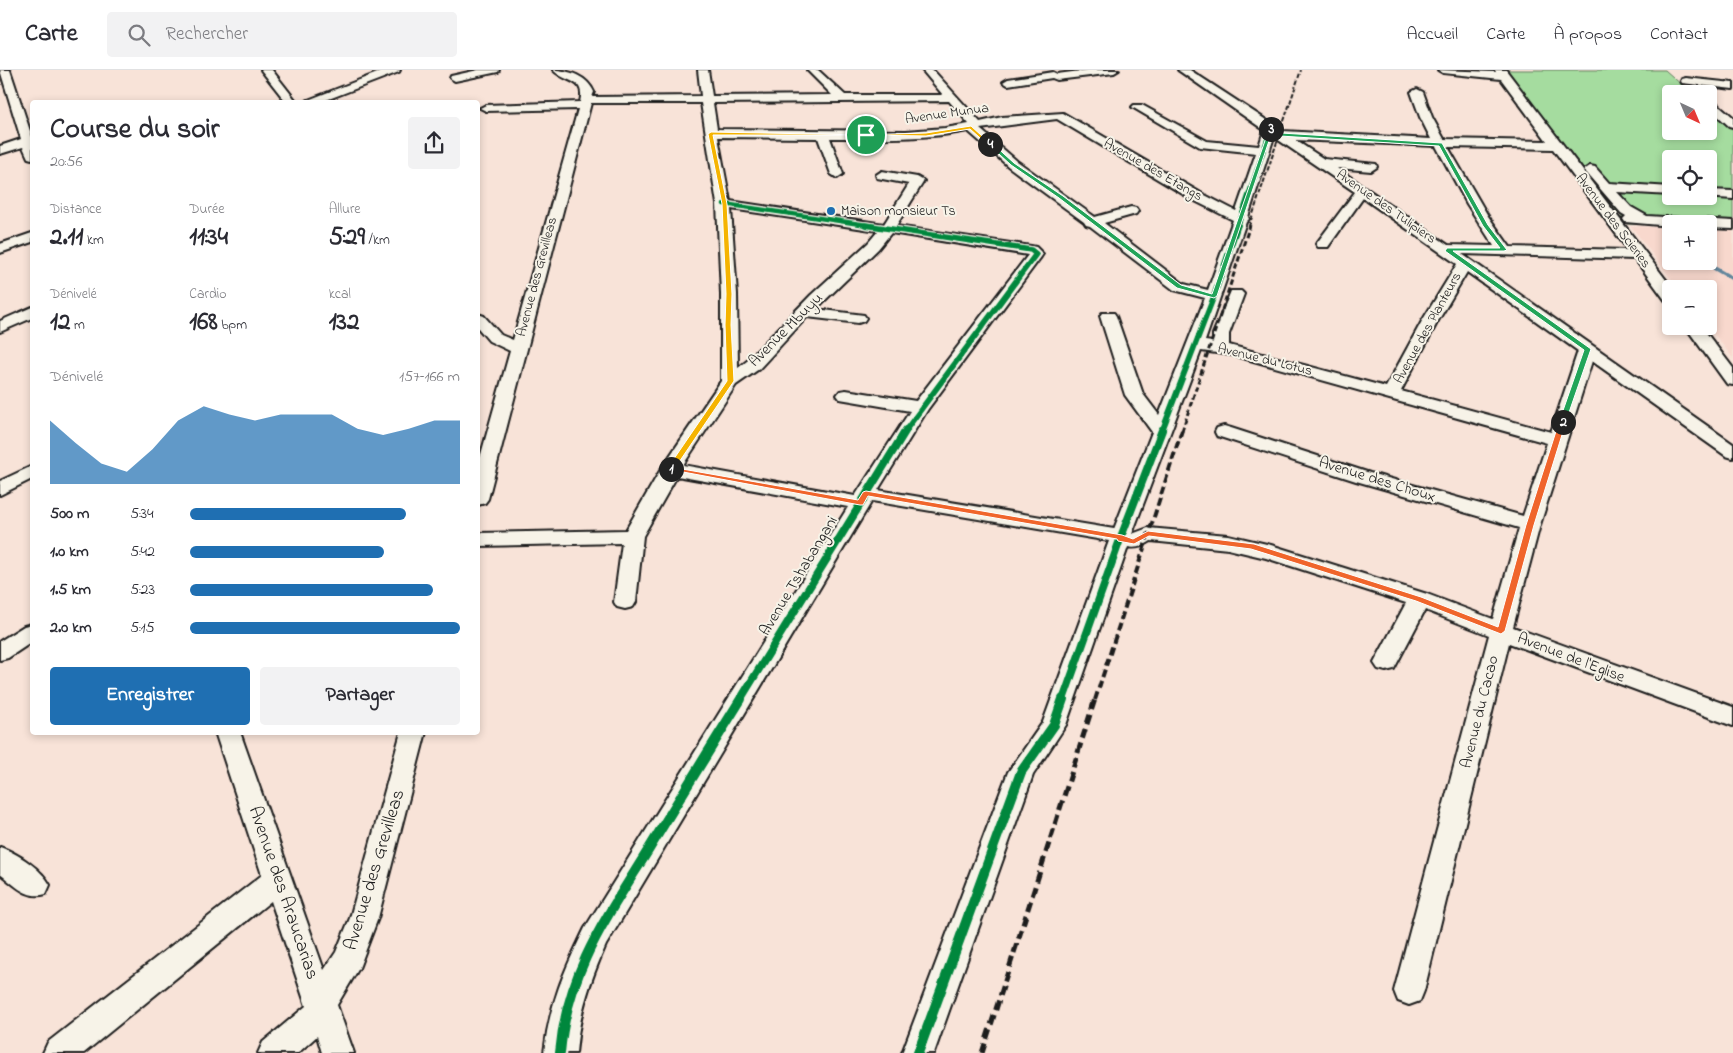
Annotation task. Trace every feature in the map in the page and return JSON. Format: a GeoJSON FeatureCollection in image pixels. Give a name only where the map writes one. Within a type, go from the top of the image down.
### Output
{"type":"FeatureCollection","features":[{"type":"Feature","properties":{"kind":"street"},"geometry":{"type":"LineString","coordinates":[[5,70],[30,148]]}},
{"type":"Feature","properties":{"kind":"street"},"geometry":{"type":"LineString","coordinates":[[266,70],[290,100]]}},
{"type":"Feature","properties":{"kind":"street"},"geometry":{"type":"LineString","coordinates":[[317,100],[395,70]]}},
{"type":"Feature","properties":{"kind":"street"},"geometry":{"type":"LineString","coordinates":[[455,78],[494,70]]}},
{"type":"Feature","properties":{"kind":"street"},"geometry":{"type":"LineString","coordinates":[[558,70],[587,87],[588,92],[584,103]]}},
{"type":"Feature","properties":{"kind":"street"},"geometry":{"type":"LineString","coordinates":[[702,70],[724,204],[729,294],[730,381]]}},
{"type":"Feature","properties":{"kind":"street"},"geometry":{"type":"LineString","coordinates":[[812,70],[842,99]]}},
{"type":"Feature","properties":{"kind":"street"},"geometry":{"type":"LineString","coordinates":[[927,70],[953,98],[974,127],[1013,164],[1061,197],[1091,222],[1179,286],[1214,296],[1242,219],[1262,150],[1276,131],[1440,144],[1556,145]]}},
{"type":"Feature","properties":{"kind":"street"},"geometry":{"type":"LineString","coordinates":[[1008,82],[1052,74],[1114,70]]}},
{"type":"Feature","properties":{"kind":"street","name":"Avenue des Tulipiers"},"geometry":{"type":"LineString","coordinates":[[1183,70],[1276,131],[1447,249],[1588,349],[1683,420],[1733,452]]}},
{"type":"Feature","properties":{"kind":"street"},"geometry":{"type":"LineString","coordinates":[[1443,70],[1503,73]]}},
{"type":"Feature","properties":{"kind":"street","name":"Avenue des Scieries"},"geometry":{"type":"LineString","coordinates":[[1503,73],[1662,285]]}},
{"type":"Feature","properties":{"kind":"street"},"geometry":{"type":"LineString","coordinates":[[1052,74],[1071,86]]}},
{"type":"Feature","properties":{"kind":"street"},"geometry":{"type":"LineString","coordinates":[[1690,85],[1682,78],[1733,86]]}},
{"type":"Feature","properties":{"kind":"street"},"geometry":{"type":"LineString","coordinates":[[1417,92],[1419,101],[1440,144],[1486,226],[1504,250]]}},
{"type":"Feature","properties":{"kind":"street"},"geometry":{"type":"LineString","coordinates":[[486,108],[707,100],[953,98]]}},
{"type":"Feature","properties":{"kind":"street","name":"Avenue des Grevilleas"},"geometry":{"type":"LineString","coordinates":[[480,492],[584,103]]}},
{"type":"Feature","properties":{"kind":"street"},"geometry":{"type":"LineString","coordinates":[[1138,107],[1204,144],[1262,150]]}},
{"type":"Feature","properties":{"kind":"street"},"geometry":{"type":"LineString","coordinates":[[1728,114],[1733,123]]}},
{"type":"Feature","properties":{"kind":"street","name":"Avenue Munua"},"geometry":{"type":"LineString","coordinates":[[711,134],[906,135],[1055,115],[1067,119]]}},
{"type":"Feature","properties":{"kind":"street","name":"Avenue des Etangs"},"geometry":{"type":"LineString","coordinates":[[1067,119],[1174,183],[1242,219]]}},
{"type":"Feature","properties":{"kind":"street"},"geometry":{"type":"LineString","coordinates":[[823,135],[837,174]]}},
{"type":"Feature","properties":{"kind":"street"},"geometry":{"type":"LineString","coordinates":[[0,150],[28,141]]}},
{"type":"Feature","properties":{"kind":"street"},"geometry":{"type":"LineString","coordinates":[[1568,162],[1584,164],[1626,210],[1644,220]]}},
{"type":"Feature","properties":{"kind":"street"},"geometry":{"type":"LineString","coordinates":[[1322,163],[1370,167]]}},
{"type":"Feature","properties":{"kind":"street","name":"Avenue Mbuyu"},"geometry":{"type":"LineString","coordinates":[[633,536],[671,469],[730,381],[753,365],[804,312],[857,262],[888,228],[917,181],[882,175]]}},
{"type":"Feature","properties":{"kind":"street"},"geometry":{"type":"LineString","coordinates":[[1606,187],[1662,190]]}},
{"type":"Feature","properties":{"kind":"street"},"geometry":{"type":"LineString","coordinates":[[1323,244],[1356,196],[1365,193]]}},
{"type":"Feature","properties":{"kind":"street"},"geometry":{"type":"LineString","coordinates":[[1717,194],[1733,195]]}},
{"type":"Feature","properties":{"kind":"street","name":"Avenue Tshabangani"},"geometry":{"type":"LineString","coordinates":[[560,1053],[562,1031],[575,980],[595,937],[715,744],[792,612],[921,407],[1036,254],[1030,250],[724,204]]}},
{"type":"Feature","properties":{"kind":"street"},"geometry":{"type":"LineString","coordinates":[[1091,222],[1131,211]]}},
{"type":"Feature","properties":{"kind":"street"},"geometry":{"type":"LineString","coordinates":[[1612,218],[1662,221]]}},
{"type":"Feature","properties":{"kind":"street"},"geometry":{"type":"LineString","coordinates":[[1717,224],[1733,225]]}},
{"type":"Feature","properties":{"kind":"street"},"geometry":{"type":"LineString","coordinates":[[0,249],[30,238]]}},
{"type":"Feature","properties":{"kind":"street"},"geometry":{"type":"LineString","coordinates":[[1447,249],[1640,255]]}},
{"type":"Feature","properties":{"kind":"street","name":"Avenue des Planteurs"},"geometry":{"type":"LineString","coordinates":[[1391,394],[1430,321],[1465,263]]}},
{"type":"Feature","properties":{"kind":"street"},"geometry":{"type":"LineString","coordinates":[[1221,348],[1221,334],[1236,294]]}},
{"type":"Feature","properties":{"kind":"street","name":"Avenue du Lotus"},"geometry":{"type":"LineString","coordinates":[[1214,296],[1195,345],[1221,348],[1557,440]]}},
{"type":"Feature","properties":{"kind":"street"},"geometry":{"type":"LineString","coordinates":[[804,312],[858,318]]}},
{"type":"Feature","properties":{"kind":"street"},"geometry":{"type":"LineString","coordinates":[[0,327],[30,313]]}},
{"type":"Feature","properties":{"kind":"street"},"geometry":{"type":"LineString","coordinates":[[1108,316],[1134,395],[1162,432]]}},
{"type":"Feature","properties":{"kind":"street"},"geometry":{"type":"LineString","coordinates":[[480,321],[495,338],[518,349]]}},
{"type":"Feature","properties":{"kind":"street"},"geometry":{"type":"LineString","coordinates":[[1700,335],[1733,380]]}},
{"type":"Feature","properties":{"kind":"street"},"geometry":{"type":"LineString","coordinates":[[918,1053],[1021,772],[1054,725],[1121,538],[1195,345]]}},
{"type":"Feature","properties":{"kind":"street","name":"Avenue du Cacao"},"geometry":{"type":"LineString","coordinates":[[1409,992],[1530,525],[1588,349]]}},
{"type":"Feature","properties":{"kind":"street"},"geometry":{"type":"LineString","coordinates":[[846,395],[921,407]]}},
{"type":"Feature","properties":{"kind":"street","name":"Avenue des Choux"},"geometry":{"type":"LineString","coordinates":[[1224,432],[1363,477],[1530,525]]}},
{"type":"Feature","properties":{"kind":"street","name":"Avenue de l'Eglise"},"geometry":{"type":"LineString","coordinates":[[671,469],[1121,538],[1134,542],[1148,534],[1252,546],[1418,599],[1567,657],[1733,717]]}},
{"type":"Feature","properties":{"kind":"street"},"geometry":{"type":"LineString","coordinates":[[0,490],[30,473]]}},
{"type":"Feature","properties":{"kind":"street"},"geometry":{"type":"LineString","coordinates":[[480,540],[633,536],[625,602]]}},
{"type":"Feature","properties":{"kind":"street"},"geometry":{"type":"LineString","coordinates":[[1386,663],[1418,599]]}},
{"type":"Feature","properties":{"kind":"street"},"geometry":{"type":"LineString","coordinates":[[0,652],[30,633]]}},
{"type":"Feature","properties":{"kind":"street","name":"Avenue des Araucarias"},"geometry":{"type":"LineString","coordinates":[[228,735],[338,1053]]}},
{"type":"Feature","properties":{"kind":"street","name":"Avenue des Grevilleas"},"geometry":{"type":"LineString","coordinates":[[274,1053],[323,1006],[348,959],[364,918],[413,735]]}},
{"type":"Feature","properties":{"kind":"street"},"geometry":{"type":"LineString","coordinates":[[0,859],[36,885]]}},
{"type":"Feature","properties":{"kind":"street"},"geometry":{"type":"LineString","coordinates":[[59,1053],[278,879]]}},
{"type":"Feature","properties":{"kind":"shaded area"},"geometry":{"type":"Polygon","coordinates":[[[1631,226],[1662,228],[1662,267],[1631,226]]]}},
{"type":"Feature","properties":{"kind":"shaded area"},"geometry":{"type":"Polygon","coordinates":[[[1717,230],[1733,231],[1733,358],[1715,335],[1717,335],[1717,280],[1672,280],[1665,270],[1717,270],[1717,230]]]}},
{"type":"Feature","properties":{"kind":"green space"},"geometry":{"type":"Polygon","coordinates":[[[1506,70],[1665,70],[1682,85],[1662,85],[1662,140],[1718,140],[1718,116],[1733,129],[1733,227],[1717,227],[1717,215],[1662,215],[1662,225],[1627,224],[1506,70]]]}},
{"type":"Feature","properties":{"kind":"waterway"},"geometry":{"type":"LineString","coordinates":[[1717,270],[1733,279]]}},
{"type":"Feature","properties":{"kind":"railway"},"geometry":{"type":"LineString","coordinates":[[1249,226],[1301,70]]}},
{"type":"Feature","properties":{"kind":"railway"},"geometry":{"type":"LineString","coordinates":[[1182,431],[1250,225]]}},
{"type":"Feature","properties":{"kind":"railway"},"geometry":{"type":"LineString","coordinates":[[1095,700],[1182,430]]}},
{"type":"Feature","properties":{"kind":"railway"},"geometry":{"type":"LineString","coordinates":[[982,1053],[1095,699]]}},
{"type":"Feature","properties":{"kind":"cycle path"},"geometry":{"type":"LineString","coordinates":[[918,1053],[1021,772],[1054,725],[1121,537],[1214,296],[1271,128]]}},
{"type":"Feature","properties":{"kind":"cycle path"},"geometry":{"type":"LineString","coordinates":[[560,1053],[562,1031],[575,980],[595,937],[899,440],[921,407],[1036,254],[1031,250],[724,204]]}},
{"type":"Feature","properties":{"kind":"place","name":"Maison monsieur Ts"},"geometry":{"type":"Point","coordinates":[831,211]}},
{"type":"Feature","properties":{"kind":"route"},"geometry":{"type":"LineString","coordinates":[[971,127],[1013,164],[1061,197],[1091,222],[1179,286],[1187,290],[1214,296],[1242,219],[1262,150],[1271,128],[1280,134],[1440,144],[1486,226],[1504,250],[1447,249],[1588,349],[1530,525],[1501,631],[1418,599],[1252,546],[1148,534],[1134,542],[1121,539],[1122,537],[866,494],[860,503],[844,501],[671,469],[714,408],[730,381],[729,294],[724,204],[711,134],[866,135],[926,134],[971,127]]}}]}
